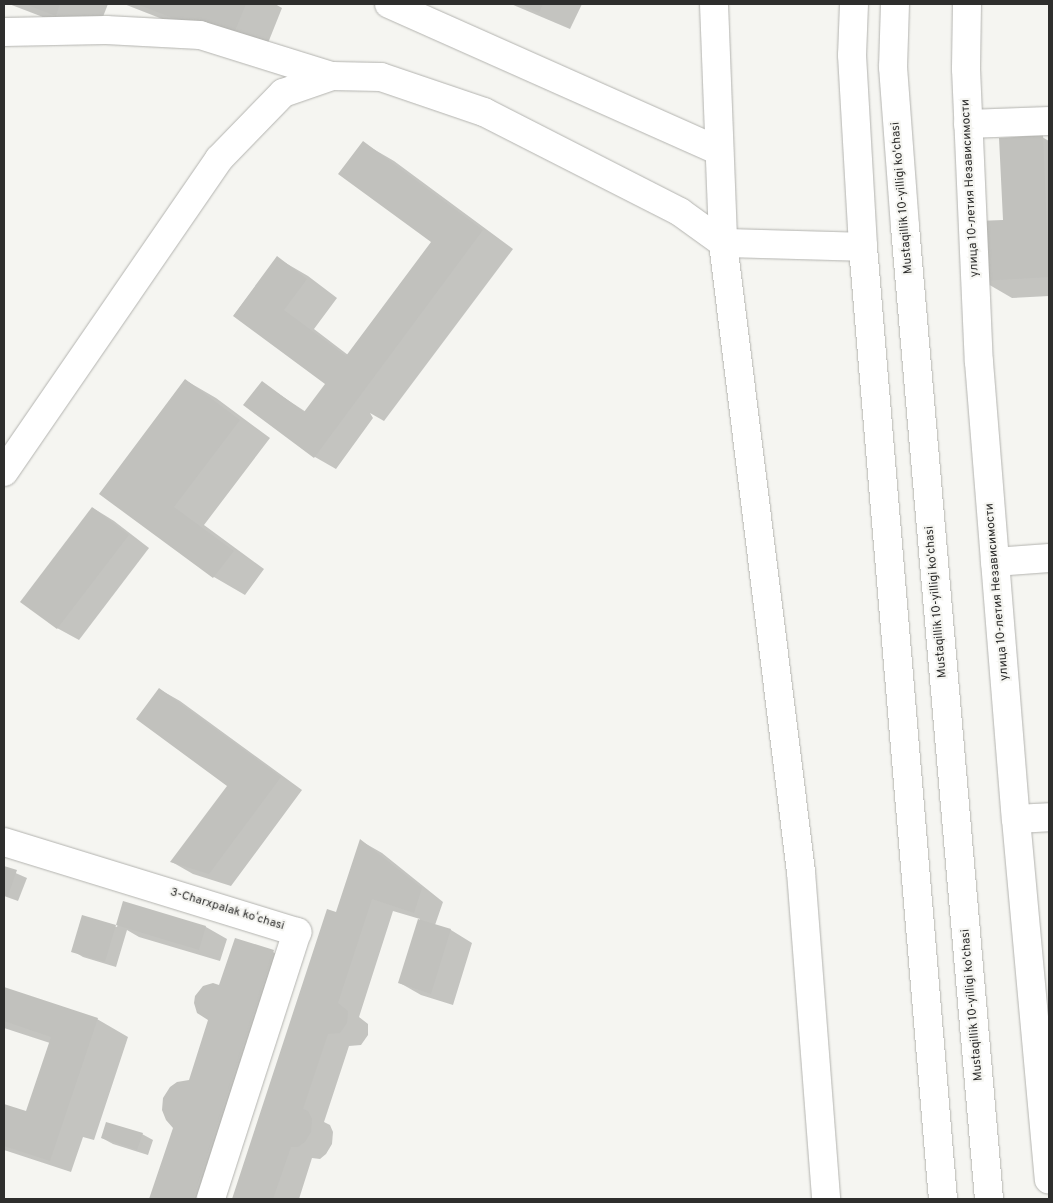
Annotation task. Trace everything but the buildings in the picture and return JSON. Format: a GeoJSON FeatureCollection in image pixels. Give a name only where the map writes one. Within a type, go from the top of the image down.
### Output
{"type":"FeatureCollection","features":[{"type":"Feature","properties":{"kind":"main road"},"geometry":{"type":"LineString","coordinates":[[389,4],[719,152]]}},
{"type":"Feature","properties":{"kind":"main road"},"geometry":{"type":"LineString","coordinates":[[714,4],[722,243],[801,872],[826,1199]]}},
{"type":"Feature","properties":{"kind":"main road"},"geometry":{"type":"LineString","coordinates":[[854,4],[852,55],[863,247],[943,1199]]}},
{"type":"Feature","properties":{"kind":"main road","name":"Mustaqillik 10-yilligi ko'chasi"},"geometry":{"type":"LineString","coordinates":[[896,4],[893,67],[905,227],[990,1199]]}},
{"type":"Feature","properties":{"kind":"main road","name":"улица 10-летия Независимости"},"geometry":{"type":"LineString","coordinates":[[967,4],[968,124],[979,362],[1016,819],[1046,1101],[1049,1180]]}},
{"type":"Feature","properties":{"kind":"main road"},"geometry":{"type":"LineString","coordinates":[[4,32],[106,30],[200,35],[332,76],[381,76],[484,112],[680,212],[722,243],[863,247]]}},
{"type":"Feature","properties":{"kind":"main road"},"geometry":{"type":"LineString","coordinates":[[4,472],[220,159],[282,93],[332,76]]}},
{"type":"Feature","properties":{"kind":"main road"},"geometry":{"type":"LineString","coordinates":[[968,124],[1049,121]]}},
{"type":"Feature","properties":{"kind":"main road"},"geometry":{"type":"LineString","coordinates":[[995,562],[1049,558]]}},
{"type":"Feature","properties":{"kind":"main road"},"geometry":{"type":"LineString","coordinates":[[1016,819],[1049,817]]}},
{"type":"Feature","properties":{"kind":"main road","name":"3-Charxpalak koʻchasi"},"geometry":{"type":"LineString","coordinates":[[4,842],[297,932],[211,1199]]}}]}
